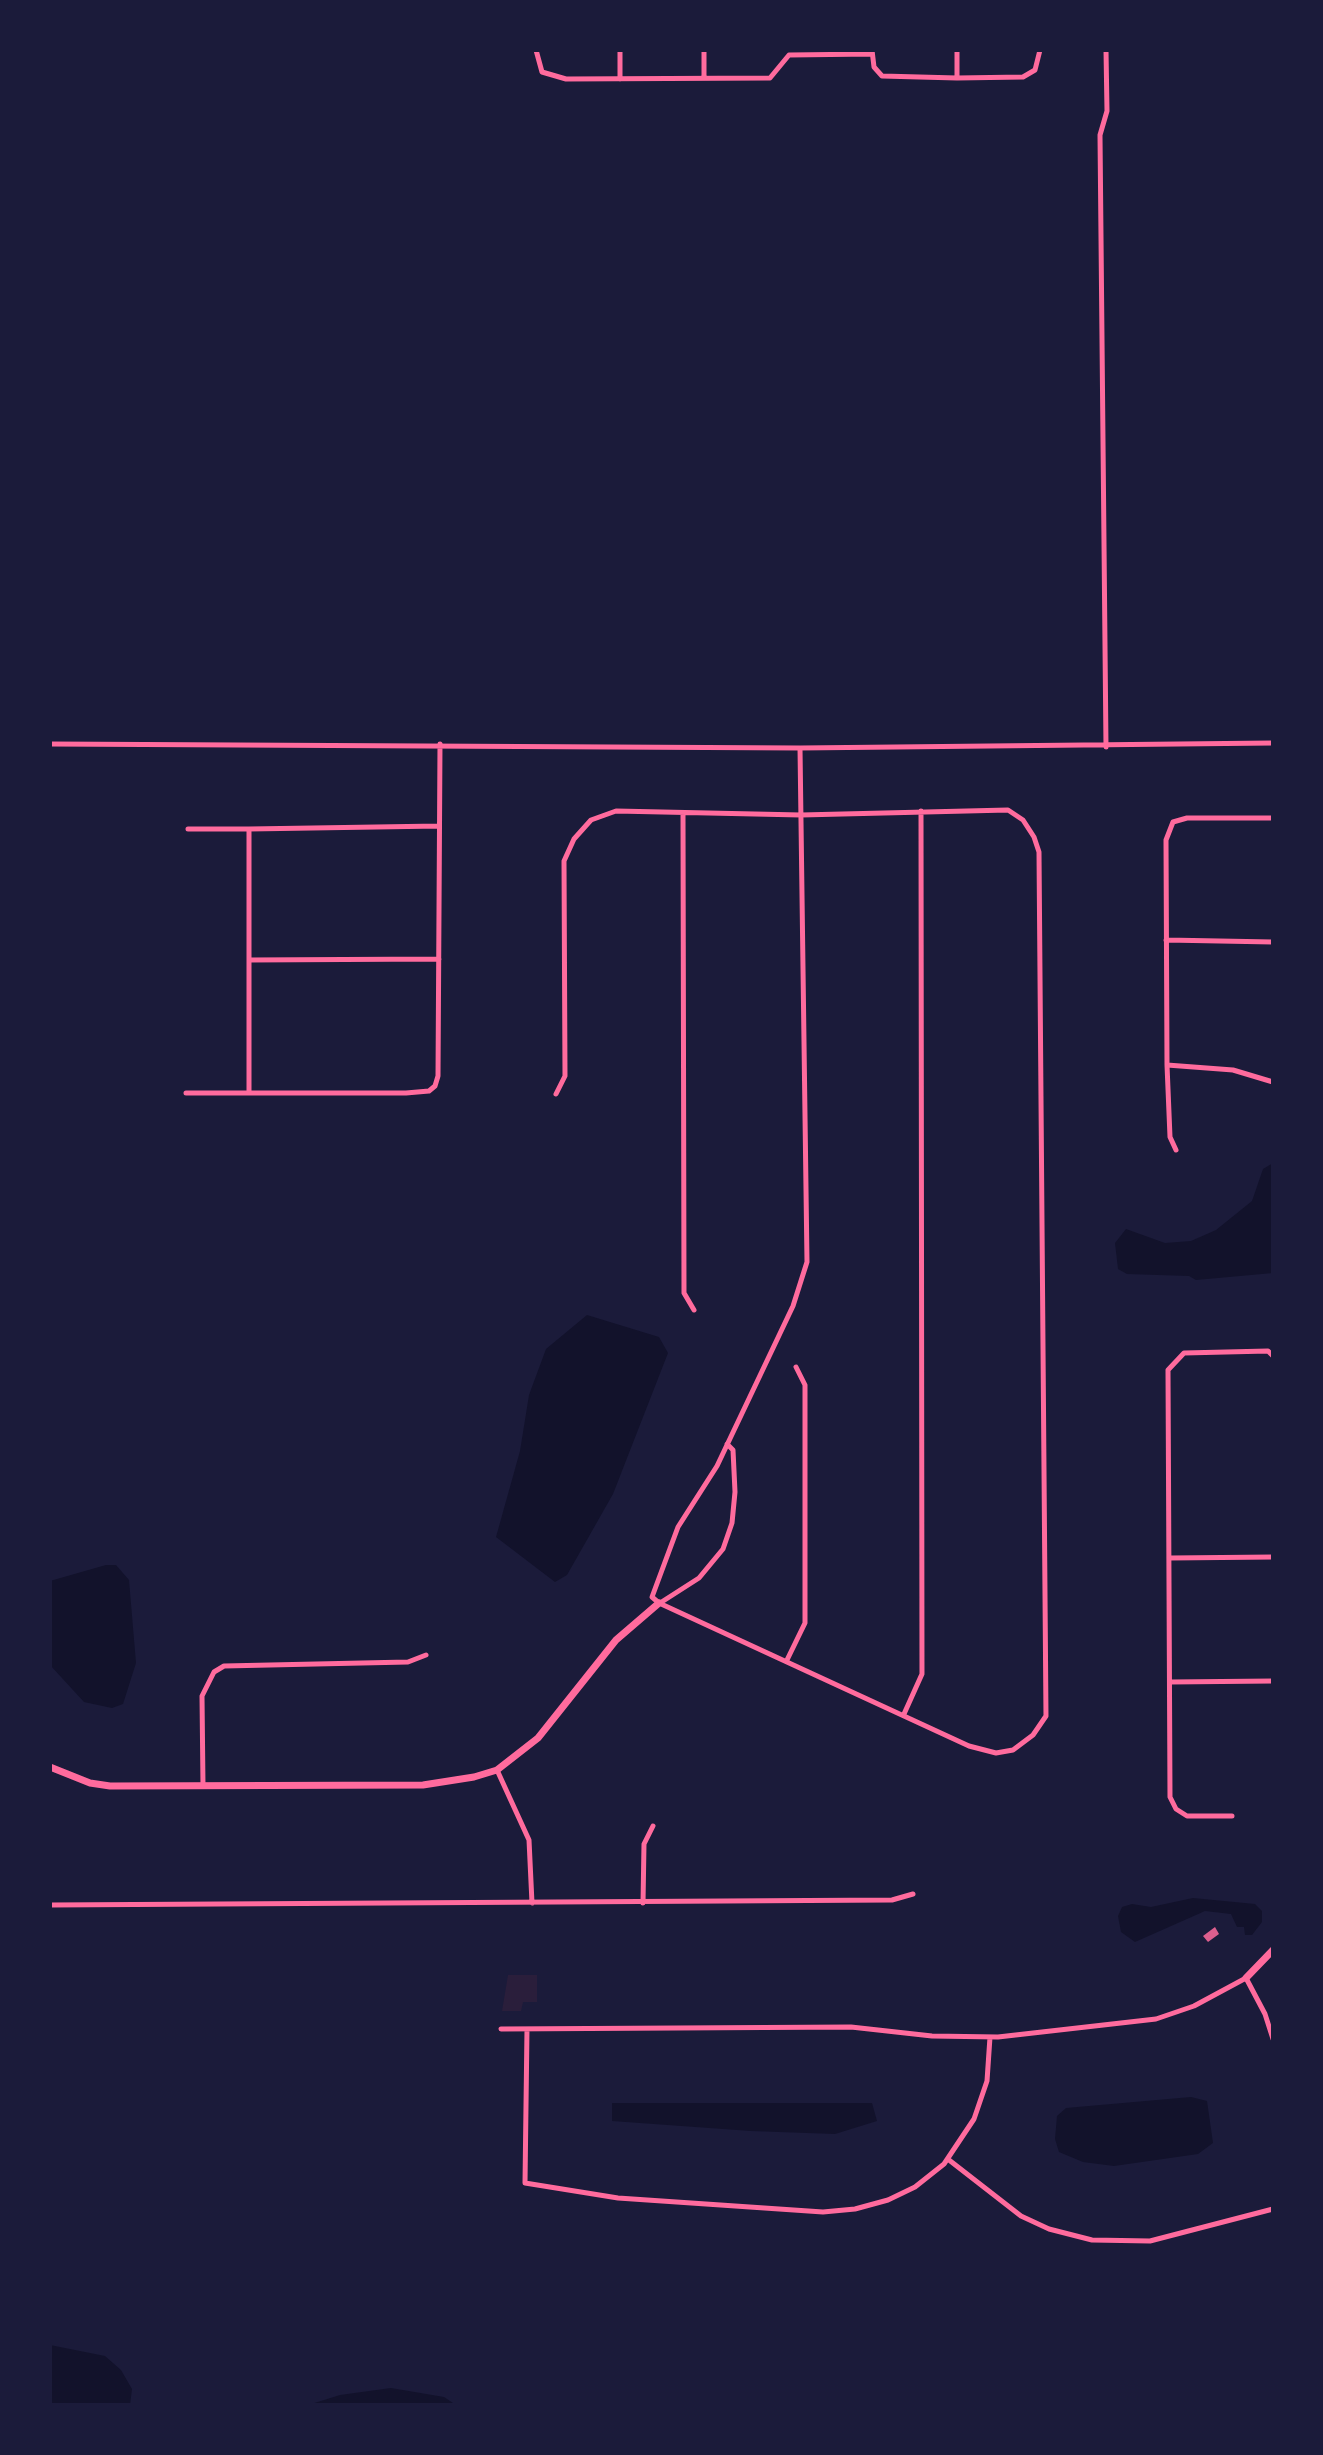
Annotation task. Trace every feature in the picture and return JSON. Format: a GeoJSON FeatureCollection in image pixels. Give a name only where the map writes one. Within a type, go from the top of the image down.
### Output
{"type":"FeatureCollection","features":[{"type":"Feature","properties":{"kind":"street"},"geometry":{"type":"LineString","coordinates":[[536,50],[539,68],[551,78],[620,79],[770,78],[789,53],[872,52],[874,67],[882,76],[1023,77],[1035,70],[1040,50]]}},
{"type":"Feature","properties":{"kind":"street"},"geometry":{"type":"LineString","coordinates":[[620,50],[620,79]]}},
{"type":"Feature","properties":{"kind":"street"},"geometry":{"type":"LineString","coordinates":[[704,50],[704,78]]}},
{"type":"Feature","properties":{"kind":"street"},"geometry":{"type":"LineString","coordinates":[[957,50],[957,78]]}},
{"type":"Feature","properties":{"kind":"street"},"geometry":{"type":"LineString","coordinates":[[1106,50],[1107,111],[1100,135],[1106,747]]}},
{"type":"Feature","properties":{"kind":"street"},"geometry":{"type":"LineString","coordinates":[[50,744],[800,748],[1273,743]]}},
{"type":"Feature","properties":{"kind":"street"},"geometry":{"type":"LineString","coordinates":[[186,1093],[429,1091],[438,1076],[440,744]]}},
{"type":"Feature","properties":{"kind":"street"},"geometry":{"type":"LineString","coordinates":[[556,1094],[565,1076],[564,861],[574,839],[591,820],[616,811],[801,815],[1008,810],[1023,820],[1039,852],[1046,1716],[1033,1735],[1013,1750],[996,1753],[969,1746],[659,1603],[652,1597],[678,1527],[717,1466],[793,1306],[807,1262],[801,815],[800,748]]}},
{"type":"Feature","properties":{"kind":"street"},"geometry":{"type":"LineString","coordinates":[[904,1714],[922,1674],[921,811]]}},
{"type":"Feature","properties":{"kind":"street"},"geometry":{"type":"LineString","coordinates":[[683,814],[684,1293],[694,1310]]}},
{"type":"Feature","properties":{"kind":"street"},"geometry":{"type":"LineString","coordinates":[[1176,1150],[1170,1137],[1167,1065],[1166,840],[1173,822],[1187,818],[1273,818]]}},
{"type":"Feature","properties":{"kind":"street"},"geometry":{"type":"LineString","coordinates":[[188,829],[439,826]]}},
{"type":"Feature","properties":{"kind":"street"},"geometry":{"type":"LineString","coordinates":[[249,829],[249,1093]]}},
{"type":"Feature","properties":{"kind":"street"},"geometry":{"type":"LineString","coordinates":[[1166,940],[1273,942]]}},
{"type":"Feature","properties":{"kind":"street"},"geometry":{"type":"LineString","coordinates":[[249,960],[439,959]]}},
{"type":"Feature","properties":{"kind":"street"},"geometry":{"type":"LineString","coordinates":[[1167,1065],[1233,1070],[1273,1082]]}},
{"type":"Feature","properties":{"kind":"street"},"geometry":{"type":"LineString","coordinates":[[1232,1816],[1187,1816],[1171,1800],[1168,1370],[1184,1353],[1268,1351],[1273,1356]]}},
{"type":"Feature","properties":{"kind":"street"},"geometry":{"type":"LineString","coordinates":[[787,1660],[805,1623],[805,1385],[796,1367]]}},
{"type":"Feature","properties":{"kind":"street"},"geometry":{"type":"LineString","coordinates":[[50,1767],[90,1783],[110,1786],[203,1787],[423,1785],[450,1783],[497,1770],[538,1738],[616,1640],[659,1603],[699,1578],[723,1549],[732,1523],[735,1492],[733,1450],[727,1443]]}},
{"type":"Feature","properties":{"kind":"street"},"geometry":{"type":"LineString","coordinates":[[1170,1558],[1273,1557]]}},
{"type":"Feature","properties":{"kind":"street"},"geometry":{"type":"LineString","coordinates":[[203,1787],[202,1696],[214,1672],[224,1666],[408,1662],[426,1655]]}},
{"type":"Feature","properties":{"kind":"street"},"geometry":{"type":"LineString","coordinates":[[1170,1682],[1273,1681]]}},
{"type":"Feature","properties":{"kind":"street"},"geometry":{"type":"LineString","coordinates":[[497,1770],[529,1840],[532,1903]]}},
{"type":"Feature","properties":{"kind":"street"},"geometry":{"type":"LineString","coordinates":[[643,1903],[644,1844],[653,1826]]}},
{"type":"Feature","properties":{"kind":"street"},"geometry":{"type":"LineString","coordinates":[[50,1905],[892,1900],[913,1894]]}},
{"type":"Feature","properties":{"kind":"street"},"geometry":{"type":"LineString","coordinates":[[501,2029],[851,2027],[990,2037],[1156,2019],[1194,2006],[1246,1978],[1273,1950]]}},
{"type":"Feature","properties":{"kind":"street"},"geometry":{"type":"LineString","coordinates":[[1246,1978],[1265,2014],[1273,2039]]}},
{"type":"Feature","properties":{"kind":"street"},"geometry":{"type":"LineString","coordinates":[[527,2029],[525,2183],[627,2199],[831,2212],[888,2200],[915,2187],[949,2160],[974,2119],[987,2081],[990,2037]]}},
{"type":"Feature","properties":{"kind":"street"},"geometry":{"type":"LineString","coordinates":[[949,2160],[1021,2216],[1049,2229],[1092,2240],[1150,2241],[1273,2209]]}},
{"type":"Feature","properties":{"kind":"shaded area"},"geometry":{"type":"Polygon","coordinates":[[[1273,1163],[1273,1273],[1196,1280],[1189,1276],[1127,1274],[1118,1269],[1115,1243],[1126,1229],[1165,1243],[1191,1241],[1216,1230],[1252,1201],[1263,1169],[1273,1163]]]}},
{"type":"Feature","properties":{"kind":"shaded area"},"geometry":{"type":"Polygon","coordinates":[[[587,1315],[659,1337],[668,1353],[613,1494],[567,1575],[555,1582],[496,1537],[520,1451],[529,1395],[546,1349],[587,1315]]]}},
{"type":"Feature","properties":{"kind":"shaded area"},"geometry":{"type":"Polygon","coordinates":[[[116,1565],[129,1580],[136,1663],[123,1704],[112,1708],[84,1702],[50,1665],[50,1581],[116,1565]]]}},
{"type":"Feature","properties":{"kind":"shaded area"},"geometry":{"type":"Polygon","coordinates":[[[1193,1898],[1255,1904],[1262,1911],[1262,1922],[1252,1935],[1245,1935],[1244,1927],[1237,1927],[1231,1914],[1205,1911],[1135,1942],[1121,1932],[1118,1916],[1122,1907],[1132,1904],[1151,1907],[1193,1898]]]}},
{"type":"Feature","properties":{"kind":"shaded area"},"geometry":{"type":"Polygon","coordinates":[[[508,1975],[537,1975],[537,2002],[523,2002],[521,2011],[502,2011],[508,1975]]]}},
{"type":"Feature","properties":{"kind":"shaded area"},"geometry":{"type":"Polygon","coordinates":[[[1191,2097],[1207,2101],[1213,2143],[1198,2154],[1114,2166],[1083,2162],[1059,2152],[1055,2139],[1057,2116],[1066,2108],[1191,2097]]]}},
{"type":"Feature","properties":{"kind":"shaded area"},"geometry":{"type":"Polygon","coordinates":[[[612,2103],[872,2103],[877,2121],[835,2134],[751,2131],[612,2121],[612,2103]]]}},
{"type":"Feature","properties":{"kind":"shaded area"},"geometry":{"type":"Polygon","coordinates":[[[50,2345],[105,2356],[121,2370],[132,2389],[130,2405],[50,2405],[50,2345]]]}},
{"type":"Feature","properties":{"kind":"shaded area"},"geometry":{"type":"Polygon","coordinates":[[[391,2388],[444,2397],[456,2405],[308,2405],[340,2395],[391,2388]]]}},
{"type":"Feature","properties":{"kind":"building"},"geometry":{"type":"Polygon","coordinates":[[[1215,1927],[1219,1934],[1208,1942],[1203,1936],[1215,1927]]]}}]}
